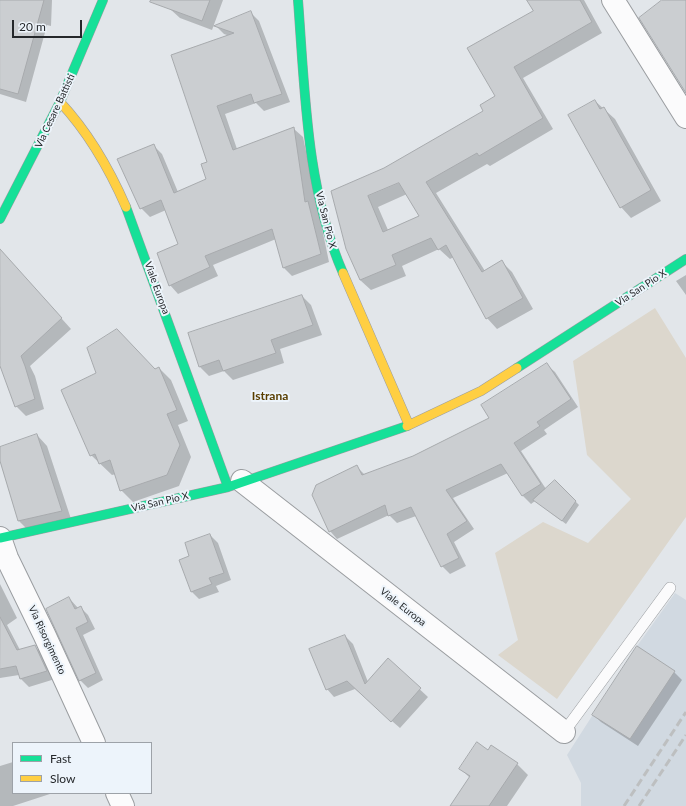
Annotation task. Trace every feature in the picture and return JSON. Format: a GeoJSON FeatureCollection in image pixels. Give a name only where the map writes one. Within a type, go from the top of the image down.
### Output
{"type":"FeatureCollection","features":[{"type":"Feature","properties":{"kind":"street","name":"Via Cesare Battisti"},"geometry":{"type":"LineString","coordinates":[[0,219],[60,102],[104,0]]}},
{"type":"Feature","properties":{"kind":"street","name":"Via San Pio X"},"geometry":{"type":"LineString","coordinates":[[298,0],[311,161],[334,253],[409,425]]}},
{"type":"Feature","properties":{"kind":"street"},"geometry":{"type":"LineString","coordinates":[[613,0],[686,117]]}},
{"type":"Feature","properties":{"kind":"street","name":"Viale Europa"},"geometry":{"type":"LineString","coordinates":[[60,102],[76,116],[107,166],[138,236],[235,484],[564,732]]}},
{"type":"Feature","properties":{"kind":"street","name":"Via San Pio X"},"geometry":{"type":"LineString","coordinates":[[0,538],[235,484],[409,425],[481,391],[686,259]]}},
{"type":"Feature","properties":{"kind":"street","name":"Via Risorgimento"},"geometry":{"type":"LineString","coordinates":[[0,538],[7,558],[94,742]]}},
{"type":"Feature","properties":{"kind":"street"},"geometry":{"type":"LineString","coordinates":[[117,794],[123,806]]}},
{"type":"Feature","properties":{"kind":"lane"},"geometry":{"type":"LineString","coordinates":[[564,732],[670,588]]}},
{"type":"Feature","properties":{"kind":"shaded area"},"geometry":{"type":"Polygon","coordinates":[[[655,308],[686,358],[686,517],[557,699],[498,655],[518,640],[495,553],[543,522],[588,543],[631,499],[587,455],[573,361],[655,308]]]}},
{"type":"Feature","properties":{"kind":"shaded area"},"geometry":{"type":"Polygon","coordinates":[[[675,593],[686,600],[686,806],[581,806],[581,783],[567,755],[637,646],[675,593]]]}},
{"type":"Feature","properties":{"kind":"building"},"geometry":{"type":"Polygon","coordinates":[[[0,0],[44,0],[18,94],[0,89],[0,0]]]}},
{"type":"Feature","properties":{"kind":"building"},"geometry":{"type":"Polygon","coordinates":[[[151,0],[210,0],[202,21],[150,2],[151,0]]]}},
{"type":"Feature","properties":{"kind":"building"},"geometry":{"type":"Polygon","coordinates":[[[527,0],[580,0],[592,22],[514,67],[543,118],[479,156],[477,153],[426,182],[482,272],[502,260],[523,298],[486,319],[446,245],[438,250],[431,238],[392,255],[396,265],[360,280],[346,249],[331,191],[384,168],[483,111],[480,105],[495,96],[467,48],[533,11],[527,0]],[[399,183],[368,196],[383,232],[419,216],[399,183]]]}},
{"type":"Feature","properties":{"kind":"building"},"geometry":{"type":"Polygon","coordinates":[[[662,0],[686,0],[686,93],[639,18],[662,0]]]}},
{"type":"Feature","properties":{"kind":"building"},"geometry":{"type":"Polygon","coordinates":[[[251,11],[282,94],[254,103],[251,94],[217,106],[233,150],[294,127],[305,202],[308,201],[321,254],[283,268],[272,229],[205,256],[210,267],[169,286],[157,253],[178,244],[161,200],[140,209],[117,159],[154,144],[174,193],[206,179],[201,164],[207,162],[171,55],[234,33],[214,26],[251,11]]]}},
{"type":"Feature","properties":{"kind":"building"},"geometry":{"type":"Polygon","coordinates":[[[595,100],[600,109],[604,107],[651,190],[620,208],[568,115],[595,100]]]}},
{"type":"Feature","properties":{"kind":"building"},"geometry":{"type":"Polygon","coordinates":[[[0,249],[62,318],[21,356],[35,399],[15,407],[0,366],[0,249]]]}},
{"type":"Feature","properties":{"kind":"building"},"geometry":{"type":"Polygon","coordinates":[[[302,295],[313,325],[271,340],[276,353],[223,371],[219,360],[199,367],[188,333],[302,295]]]}},
{"type":"Feature","properties":{"kind":"building"},"geometry":{"type":"Polygon","coordinates":[[[117,329],[155,369],[159,367],[177,410],[167,414],[180,445],[167,475],[120,491],[110,460],[99,464],[95,454],[90,456],[61,390],[96,373],[87,348],[117,329]]]}},
{"type":"Feature","properties":{"kind":"building"},"geometry":{"type":"Polygon","coordinates":[[[547,363],[571,399],[537,422],[540,426],[514,443],[541,484],[522,496],[501,464],[446,490],[467,521],[447,534],[459,558],[441,567],[411,507],[388,516],[385,505],[329,532],[312,495],[316,485],[357,465],[362,475],[413,456],[489,418],[481,405],[547,363]]]}},
{"type":"Feature","properties":{"kind":"building"},"geometry":{"type":"Polygon","coordinates":[[[37,434],[62,511],[18,521],[0,461],[0,447],[37,434]]]}},
{"type":"Feature","properties":{"kind":"building"},"geometry":{"type":"Polygon","coordinates":[[[555,480],[576,501],[562,521],[533,500],[555,480]]]}},
{"type":"Feature","properties":{"kind":"building"},"geometry":{"type":"Polygon","coordinates":[[[210,534],[224,573],[209,578],[212,584],[191,592],[179,560],[189,556],[185,543],[210,534]]]}},
{"type":"Feature","properties":{"kind":"building"},"geometry":{"type":"Polygon","coordinates":[[[69,597],[75,609],[81,606],[88,622],[76,628],[96,673],[79,681],[46,609],[69,597]]]}},
{"type":"Feature","properties":{"kind":"building"},"geometry":{"type":"Polygon","coordinates":[[[0,617],[17,650],[35,645],[47,671],[20,679],[16,666],[0,669],[0,617]]]}},
{"type":"Feature","properties":{"kind":"building"},"geometry":{"type":"Polygon","coordinates":[[[345,635],[365,684],[388,658],[421,688],[391,722],[347,681],[326,690],[309,649],[345,635]]]}},
{"type":"Feature","properties":{"kind":"building"},"geometry":{"type":"Polygon","coordinates":[[[637,646],[675,671],[630,739],[592,715],[637,646]]]}},
{"type":"Feature","properties":{"kind":"building"},"geometry":{"type":"Polygon","coordinates":[[[477,742],[488,750],[491,745],[518,763],[489,806],[450,806],[470,776],[459,769],[477,742]]]}},
{"type":"Feature","properties":{"kind":"railway"},"geometry":{"type":"LineString","coordinates":[[624,806],[686,712]]}},
{"type":"Feature","properties":{"kind":"railway"},"geometry":{"type":"LineString","coordinates":[[639,806],[686,735]]}},
{"type":"Feature","properties":{"kind":"traffic: fast"},"geometry":{"type":"LineString","coordinates":[[0,219],[60,102],[103,0]]}},
{"type":"Feature","properties":{"kind":"traffic: fast"},"geometry":{"type":"LineString","coordinates":[[298,0],[309,139],[314,173],[321,207],[331,241],[343,273]]}},
{"type":"Feature","properties":{"kind":"traffic: fast"},"geometry":{"type":"LineString","coordinates":[[126,207],[228,487]]}},
{"type":"Feature","properties":{"kind":"traffic: fast"},"geometry":{"type":"LineString","coordinates":[[517,368],[686,259]]}},
{"type":"Feature","properties":{"kind":"traffic: fast"},"geometry":{"type":"LineString","coordinates":[[0,538],[228,487],[407,426]]}},
{"type":"Feature","properties":{"kind":"traffic: slow"},"geometry":{"type":"LineString","coordinates":[[60,102],[80,126],[98,152],[113,178],[126,207]]}},
{"type":"Feature","properties":{"kind":"traffic: slow"},"geometry":{"type":"LineString","coordinates":[[343,273],[409,425]]}},
{"type":"Feature","properties":{"kind":"traffic: slow"},"geometry":{"type":"LineString","coordinates":[[407,426],[481,391],[517,368]]}},
{"type":"Feature","properties":{"kind":"district","name":"Istrana"},"geometry":{"type":"Point","coordinates":[270,396]}}]}
